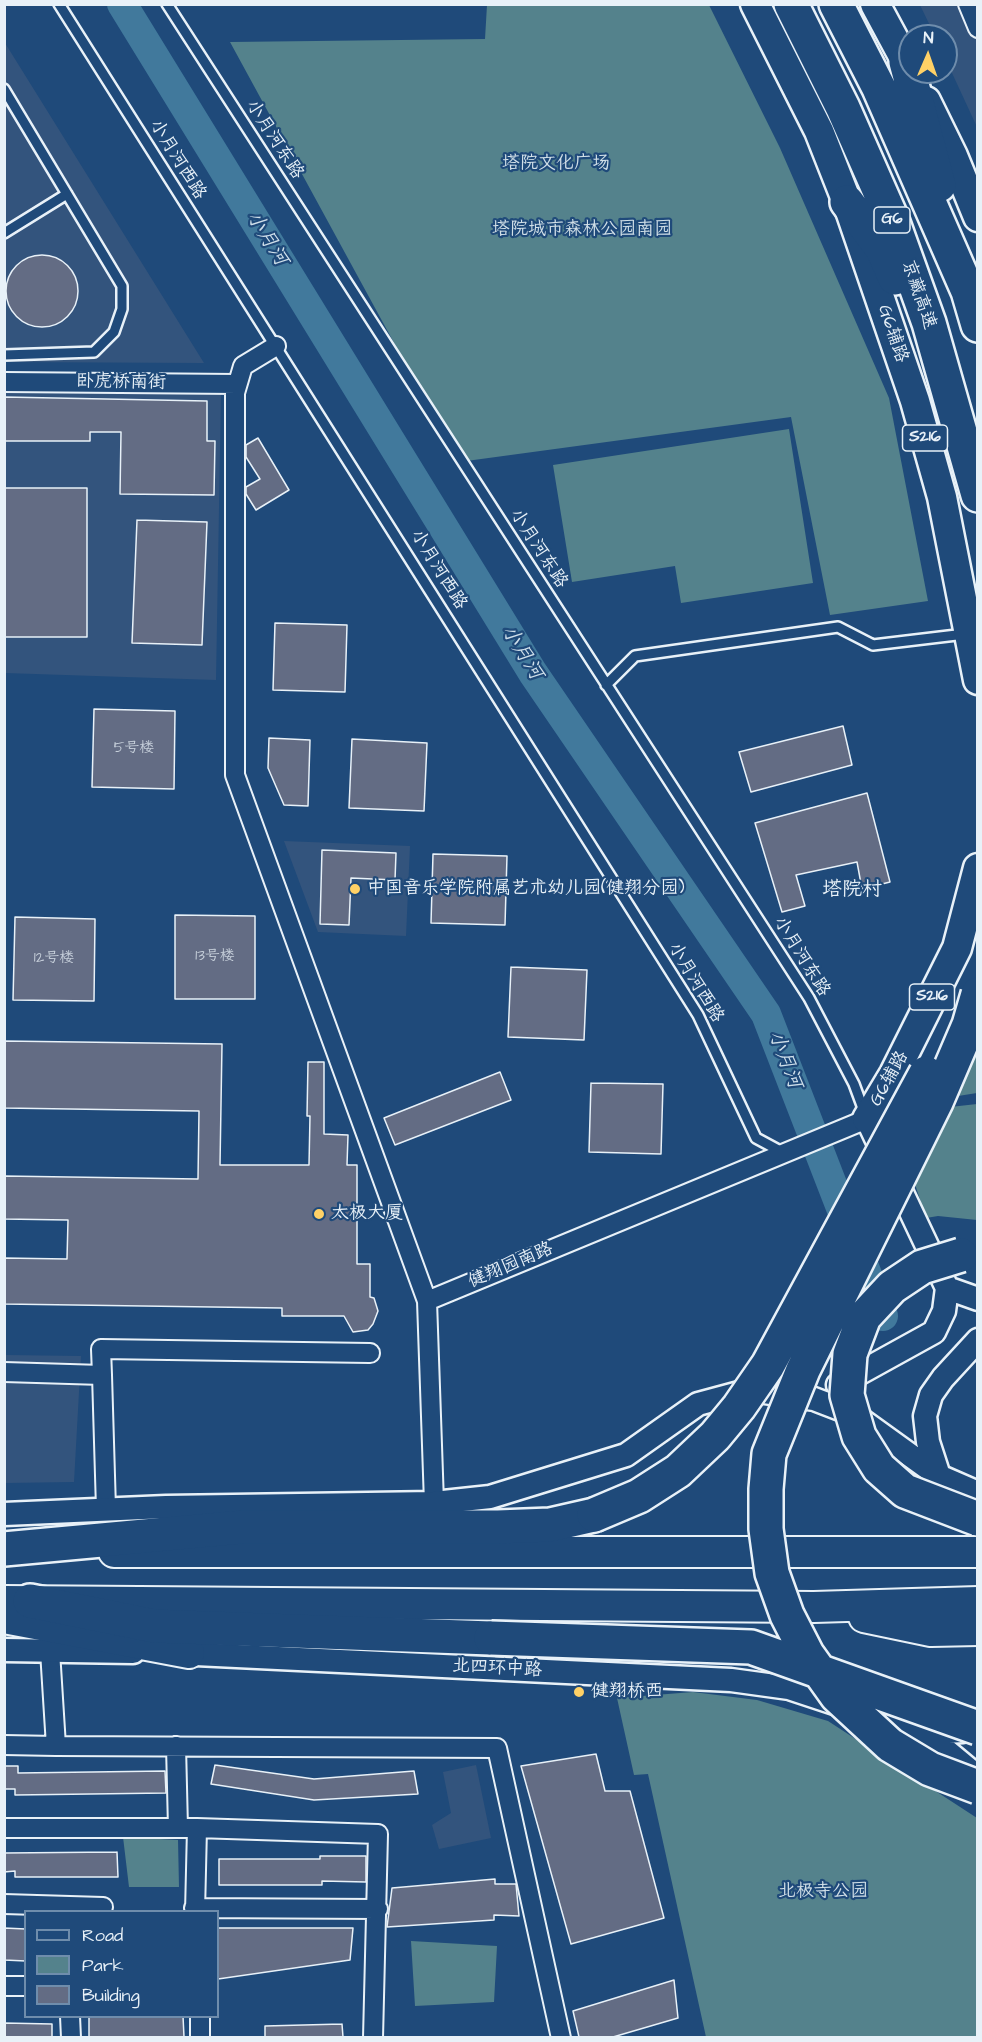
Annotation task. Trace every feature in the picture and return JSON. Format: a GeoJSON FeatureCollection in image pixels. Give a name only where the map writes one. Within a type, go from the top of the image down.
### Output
{"type":"FeatureCollection","features":[{"type":"Feature","properties":{"kind":"highway","name":"京藏高速"},"geometry":{"type":"LineString","coordinates":[[791,4],[843,108],[891,217],[929,323],[978,495]]}},
{"type":"Feature","properties":{"kind":"highway","name":"G6"},"geometry":{"type":"LineString","coordinates":[[836,4],[879,88],[968,291],[978,325]]}},
{"type":"Feature","properties":{"kind":"highway"},"geometry":{"type":"LineString","coordinates":[[913,84],[968,291]]}},
{"type":"Feature","properties":{"kind":"highway"},"geometry":{"type":"LineString","coordinates":[[846,202],[882,249],[965,446]]}},
{"type":"Feature","properties":{"kind":"highway"},"geometry":{"type":"LineString","coordinates":[[4,1550],[242,1527],[550,1525],[594,1515],[639,1496],[678,1471],[715,1436],[739,1407],[768,1365],[978,975]]}},
{"type":"Feature","properties":{"kind":"highway"},"geometry":{"type":"LineString","coordinates":[[978,994],[969,1025],[936,1102],[803,1370],[770,1454],[766,1489],[766,1529],[772,1572],[787,1615],[807,1654],[837,1696],[890,1745],[930,1769],[978,1787]]}},
{"type":"Feature","properties":{"kind":"highway"},"geometry":{"type":"LineString","coordinates":[[969,1255],[922,1267],[892,1287],[864,1317],[850,1354],[847,1395],[859,1436],[879,1468],[905,1491],[978,1519]]}},
{"type":"Feature","properties":{"kind":"highway"},"geometry":{"type":"LineString","coordinates":[[4,1550],[978,1552]]}},
{"type":"Feature","properties":{"kind":"highway"},"geometry":{"type":"LineString","coordinates":[[13,1607],[814,1607],[978,1602]]}},
{"type":"Feature","properties":{"kind":"highway"},"geometry":{"type":"LineString","coordinates":[[13,1607],[154,1626],[751,1647],[978,1728]]}},
{"type":"Feature","properties":{"kind":"highway"},"geometry":{"type":"LineString","coordinates":[[13,1607],[189,1653]]}},
{"type":"Feature","properties":{"kind":"highway"},"geometry":{"type":"LineString","coordinates":[[814,1607],[931,1631],[978,1630]]}},
{"type":"Feature","properties":{"kind":"main road","name":"G6辅路"},"geometry":{"type":"LineString","coordinates":[[755,4],[819,131],[915,401],[942,497],[978,680]]}},
{"type":"Feature","properties":{"kind":"main road"},"geometry":{"type":"LineString","coordinates":[[875,4],[898,47]]}},
{"type":"Feature","properties":{"kind":"main road"},"geometry":{"type":"LineString","coordinates":[[917,84],[953,156],[978,217]]}},
{"type":"Feature","properties":{"kind":"main road","name":"G6辅路"},"geometry":{"type":"LineString","coordinates":[[867,1119],[894,1074],[957,948],[978,868]]}},
{"type":"Feature","properties":{"kind":"street"},"geometry":{"type":"LineString","coordinates":[[968,4],[978,28]]}},
{"type":"Feature","properties":{"kind":"street"},"geometry":{"type":"LineString","coordinates":[[276,346],[243,366],[235,393],[235,775],[427,1301],[434,1503]]}},
{"type":"Feature","properties":{"kind":"street","name":"卧虎桥南街"},"geometry":{"type":"LineString","coordinates":[[4,382],[237,384]]}},
{"type":"Feature","properties":{"kind":"street","name":"健翔园南路"},"geometry":{"type":"LineString","coordinates":[[427,1301],[782,1152],[867,1119]]}},
{"type":"Feature","properties":{"kind":"street","name":"G6辅路"},"geometry":{"type":"LineString","coordinates":[[867,1119],[947,1288]]}},
{"type":"Feature","properties":{"kind":"street"},"geometry":{"type":"LineString","coordinates":[[813,1399],[934,1332],[944,1311],[947,1288],[978,1299]]}},
{"type":"Feature","properties":{"kind":"street"},"geometry":{"type":"LineString","coordinates":[[939,1476],[928,1442],[925,1416],[931,1395],[943,1378],[978,1340]]}},
{"type":"Feature","properties":{"kind":"street"},"geometry":{"type":"LineString","coordinates":[[106,1509],[101,1349],[370,1353]]}},
{"type":"Feature","properties":{"kind":"street"},"geometry":{"type":"LineString","coordinates":[[4,1372],[102,1375]]}},
{"type":"Feature","properties":{"kind":"street"},"geometry":{"type":"LineString","coordinates":[[4,1514],[106,1509],[434,1503],[490,1497],[626,1455],[698,1404],[750,1390],[813,1399],[854,1414],[939,1476],[978,1493]]}},
{"type":"Feature","properties":{"kind":"street","name":"北四环中路"},"geometry":{"type":"LineString","coordinates":[[4,1650],[189,1653],[731,1680],[789,1688],[925,1733],[963,1731],[978,1721]]}},
{"type":"Feature","properties":{"kind":"street"},"geometry":{"type":"LineString","coordinates":[[50,1651],[56,1746]]}},
{"type":"Feature","properties":{"kind":"street"},"geometry":{"type":"LineString","coordinates":[[925,1733],[978,1777]]}},
{"type":"Feature","properties":{"kind":"street"},"geometry":{"type":"LineString","coordinates":[[4,1745],[496,1748],[561,2037]]}},
{"type":"Feature","properties":{"kind":"street"},"geometry":{"type":"LineString","coordinates":[[176,1746],[178,1828]]}},
{"type":"Feature","properties":{"kind":"street"},"geometry":{"type":"LineString","coordinates":[[4,1828],[197,1828],[378,1834],[378,1909],[373,2037]]}},
{"type":"Feature","properties":{"kind":"street"},"geometry":{"type":"LineString","coordinates":[[197,1828],[194,1910],[378,1909]]}},
{"type":"Feature","properties":{"kind":"street"},"geometry":{"type":"LineString","coordinates":[[4,1904],[103,1907]]}},
{"type":"Feature","properties":{"kind":"street"},"geometry":{"type":"LineString","coordinates":[[4,1986],[24,1986]]}},
{"type":"Feature","properties":{"kind":"street"},"geometry":{"type":"LineString","coordinates":[[70,2018],[71,2037]]}},
{"type":"Feature","properties":{"kind":"street"},"geometry":{"type":"LineString","coordinates":[[200,2018],[200,2037]]}},
{"type":"Feature","properties":{"kind":"lane","name":"小月河西路"},"geometry":{"type":"LineString","coordinates":[[59,4],[698,1015],[756,1138],[782,1152]]}},
{"type":"Feature","properties":{"kind":"lane","name":"小月河东路"},"geometry":{"type":"LineString","coordinates":[[167,4],[809,998],[854,1084],[867,1119]]}},
{"type":"Feature","properties":{"kind":"lane"},"geometry":{"type":"LineString","coordinates":[[4,89],[122,286],[122,309],[114,332],[94,352],[4,355]]}},
{"type":"Feature","properties":{"kind":"lane"},"geometry":{"type":"LineString","coordinates":[[4,233],[67,194]]}},
{"type":"Feature","properties":{"kind":"lane"},"geometry":{"type":"LineString","coordinates":[[606,685],[635,656],[646,654],[838,627],[873,645],[970,633]]}},
{"type":"Feature","properties":{"kind":"shaded area"},"geometry":{"type":"Polygon","coordinates":[[[920,5],[977,5],[977,127],[957,84],[958,24],[929,24],[920,5]]]}},
{"type":"Feature","properties":{"kind":"shaded area"},"geometry":{"type":"Polygon","coordinates":[[[5,43],[204,363],[5,362],[5,43]]]}},
{"type":"Feature","properties":{"kind":"shaded area"},"geometry":{"type":"Polygon","coordinates":[[[5,393],[221,393],[216,680],[5,673],[5,393]]]}},
{"type":"Feature","properties":{"kind":"shaded area","name":"中国音乐学院附属艺术幼儿园(健翔分园)"},"geometry":{"type":"Polygon","coordinates":[[[284,841],[410,846],[406,936],[318,932],[284,841]]]}},
{"type":"Feature","properties":{"kind":"shaded area"},"geometry":{"type":"Polygon","coordinates":[[[5,1355],[81,1356],[74,1482],[5,1483],[5,1355]]]}},
{"type":"Feature","properties":{"kind":"shaded area"},"geometry":{"type":"Polygon","coordinates":[[[476,1765],[491,1838],[439,1849],[432,1825],[451,1813],[443,1772],[476,1765]]]}},
{"type":"Feature","properties":{"kind":"green space","name":"塔院城市森林公园南园"},"geometry":{"type":"Polygon","coordinates":[[[487,5],[709,5],[780,148],[889,398],[928,601],[830,615],[791,417],[459,462],[230,42],[485,39],[487,5]]]}},
{"type":"Feature","properties":{"kind":"green space"},"geometry":{"type":"Polygon","coordinates":[[[789,429],[813,583],[681,603],[675,566],[572,582],[553,465],[789,429]]]}},
{"type":"Feature","properties":{"kind":"green space"},"geometry":{"type":"Polygon","coordinates":[[[977,1040],[977,1093],[958,1096],[977,1040]]]}},
{"type":"Feature","properties":{"kind":"green space"},"geometry":{"type":"Polygon","coordinates":[[[977,1104],[977,1220],[938,1216],[926,1218],[914,1181],[950,1107],[977,1104]]]}},
{"type":"Feature","properties":{"kind":"green space","name":"北极寺公园"},"geometry":{"type":"Polygon","coordinates":[[[693,1692],[757,1700],[828,1721],[977,1818],[977,2037],[706,2037],[648,1774],[634,1775],[617,1698],[693,1692]]]}},
{"type":"Feature","properties":{"kind":"green space"},"geometry":{"type":"Polygon","coordinates":[[[123,1837],[178,1840],[179,1887],[129,1887],[123,1837]]]}},
{"type":"Feature","properties":{"kind":"green space"},"geometry":{"type":"Polygon","coordinates":[[[411,1941],[497,1946],[494,2002],[415,2006],[411,1941]]]}},
{"type":"Feature","properties":{"kind":"building"},"geometry":{"type":"Polygon","coordinates":[[[42,255],[62,261],[72,271],[78,291],[72,311],[62,321],[42,327],[22,321],[12,311],[6,291],[12,271],[22,261],[42,255]]]}},
{"type":"Feature","properties":{"kind":"building"},"geometry":{"type":"Polygon","coordinates":[[[4,397],[207,401],[207,441],[215,441],[214,495],[120,494],[121,432],[90,432],[90,441],[4,441],[4,397]]]}},
{"type":"Feature","properties":{"kind":"building"},"geometry":{"type":"Polygon","coordinates":[[[258,438],[289,490],[256,510],[246,494],[246,487],[260,479],[246,457],[246,445],[258,438]]]}},
{"type":"Feature","properties":{"kind":"building"},"geometry":{"type":"Polygon","coordinates":[[[4,488],[87,488],[87,637],[4,637],[4,488]]]}},
{"type":"Feature","properties":{"kind":"building"},"geometry":{"type":"Polygon","coordinates":[[[137,520],[207,522],[202,645],[132,643],[137,520]]]}},
{"type":"Feature","properties":{"kind":"building"},"geometry":{"type":"Polygon","coordinates":[[[275,623],[347,625],[345,692],[273,690],[275,623]]]}},
{"type":"Feature","properties":{"kind":"building"},"geometry":{"type":"Polygon","coordinates":[[[94,709],[175,711],[174,789],[92,787],[94,709]]]}},
{"type":"Feature","properties":{"kind":"building"},"geometry":{"type":"Polygon","coordinates":[[[843,726],[852,765],[751,792],[739,752],[843,726]]]}},
{"type":"Feature","properties":{"kind":"building"},"geometry":{"type":"Polygon","coordinates":[[[269,738],[310,740],[308,806],[284,805],[268,768],[269,738]]]}},
{"type":"Feature","properties":{"kind":"building"},"geometry":{"type":"Polygon","coordinates":[[[352,739],[427,743],[424,811],[349,808],[352,739]]]}},
{"type":"Feature","properties":{"kind":"building"},"geometry":{"type":"Polygon","coordinates":[[[867,793],[890,882],[862,889],[857,862],[796,875],[805,906],[782,912],[755,823],[867,793]]]}},
{"type":"Feature","properties":{"kind":"building"},"geometry":{"type":"Polygon","coordinates":[[[322,850],[396,853],[395,880],[351,878],[349,925],[320,924],[322,850]]]}},
{"type":"Feature","properties":{"kind":"building"},"geometry":{"type":"Polygon","coordinates":[[[433,854],[507,856],[505,925],[431,923],[433,854]]]}},
{"type":"Feature","properties":{"kind":"building"},"geometry":{"type":"Polygon","coordinates":[[[175,915],[255,916],[255,999],[175,999],[175,915]]]}},
{"type":"Feature","properties":{"kind":"building"},"geometry":{"type":"Polygon","coordinates":[[[15,917],[95,919],[94,1001],[13,1000],[15,917]]]}},
{"type":"Feature","properties":{"kind":"building"},"geometry":{"type":"Polygon","coordinates":[[[511,967],[587,970],[584,1040],[508,1037],[511,967]]]}},
{"type":"Feature","properties":{"kind":"building"},"geometry":{"type":"Polygon","coordinates":[[[4,1041],[222,1044],[220,1165],[309,1165],[308,1062],[324,1062],[324,1134],[348,1135],[347,1165],[357,1165],[357,1264],[370,1264],[370,1297],[374,1298],[378,1311],[373,1324],[368,1330],[353,1332],[344,1316],[282,1316],[282,1308],[4,1304],[4,1258],[67,1259],[68,1220],[4,1219],[4,1176],[198,1179],[199,1111],[4,1108],[4,1041]]]}},
{"type":"Feature","properties":{"kind":"building"},"geometry":{"type":"Polygon","coordinates":[[[500,1072],[511,1100],[395,1145],[384,1118],[500,1072]]]}},
{"type":"Feature","properties":{"kind":"building"},"geometry":{"type":"Polygon","coordinates":[[[591,1083],[663,1084],[661,1154],[589,1152],[591,1083]]]}},
{"type":"Feature","properties":{"kind":"building"},"geometry":{"type":"Polygon","coordinates":[[[596,1754],[605,1791],[630,1791],[664,1918],[571,1944],[521,1766],[596,1754]]]}},
{"type":"Feature","properties":{"kind":"building"},"geometry":{"type":"Polygon","coordinates":[[[215,1765],[314,1779],[414,1771],[418,1794],[314,1800],[211,1784],[215,1765]]]}},
{"type":"Feature","properties":{"kind":"building"},"geometry":{"type":"Polygon","coordinates":[[[4,1766],[18,1766],[18,1773],[165,1771],[166,1793],[15,1795],[15,1789],[4,1789],[4,1766]]]}},
{"type":"Feature","properties":{"kind":"building"},"geometry":{"type":"Polygon","coordinates":[[[117,1852],[118,1877],[15,1877],[15,1871],[4,1872],[4,1853],[117,1852]]]}},
{"type":"Feature","properties":{"kind":"building"},"geometry":{"type":"Polygon","coordinates":[[[320,1856],[366,1856],[366,1882],[322,1881],[322,1885],[219,1885],[219,1859],[320,1859],[320,1856]]]}},
{"type":"Feature","properties":{"kind":"building"},"geometry":{"type":"Polygon","coordinates":[[[495,1879],[495,1884],[516,1884],[519,1916],[494,1915],[494,1920],[387,1927],[392,1888],[495,1879]]]}},
{"type":"Feature","properties":{"kind":"building"},"geometry":{"type":"Polygon","coordinates":[[[4,1928],[24,1929],[24,1961],[4,1960],[4,1928]]]}},
{"type":"Feature","properties":{"kind":"building"},"geometry":{"type":"Polygon","coordinates":[[[219,1928],[353,1928],[350,1960],[219,1979],[219,1928]]]}},
{"type":"Feature","properties":{"kind":"building"},"geometry":{"type":"Polygon","coordinates":[[[674,1980],[678,2018],[613,2037],[579,2037],[573,2011],[674,1980]]]}},
{"type":"Feature","properties":{"kind":"building"},"geometry":{"type":"Polygon","coordinates":[[[89,2018],[183,2018],[184,2037],[89,2037],[89,2018]]]}},
{"type":"Feature","properties":{"kind":"building"},"geometry":{"type":"Polygon","coordinates":[[[4,2023],[52,2024],[52,2037],[4,2037],[4,2023]]]}},
{"type":"Feature","properties":{"kind":"building"},"geometry":{"type":"Polygon","coordinates":[[[342,2024],[343,2037],[265,2037],[265,2026],[342,2024]]]}},
{"type":"Feature","properties":{"kind":"waterway","name":"小月河"},"geometry":{"type":"LineString","coordinates":[[122,4],[533,673],[766,1014],[883,1316]]}},
{"type":"Feature","properties":{"kind":"place","name":"中国音乐学院附属艺术幼儿园(健翔分园)"},"geometry":{"type":"Point","coordinates":[355,889]}},
{"type":"Feature","properties":{"kind":"place","name":"太极大厦"},"geometry":{"type":"Point","coordinates":[319,1214]}},
{"type":"Feature","properties":{"kind":"place","name":"健翔桥西"},"geometry":{"type":"Point","coordinates":[579,1692]}},
{"type":"Feature","properties":{"kind":"district","name":"塔院村"},"geometry":{"type":"Point","coordinates":[852,891]}},
{"type":"Feature","properties":{"kind":"park label","name":"塔院文化广场"},"geometry":{"type":"Point","coordinates":[556,164]}}]}
